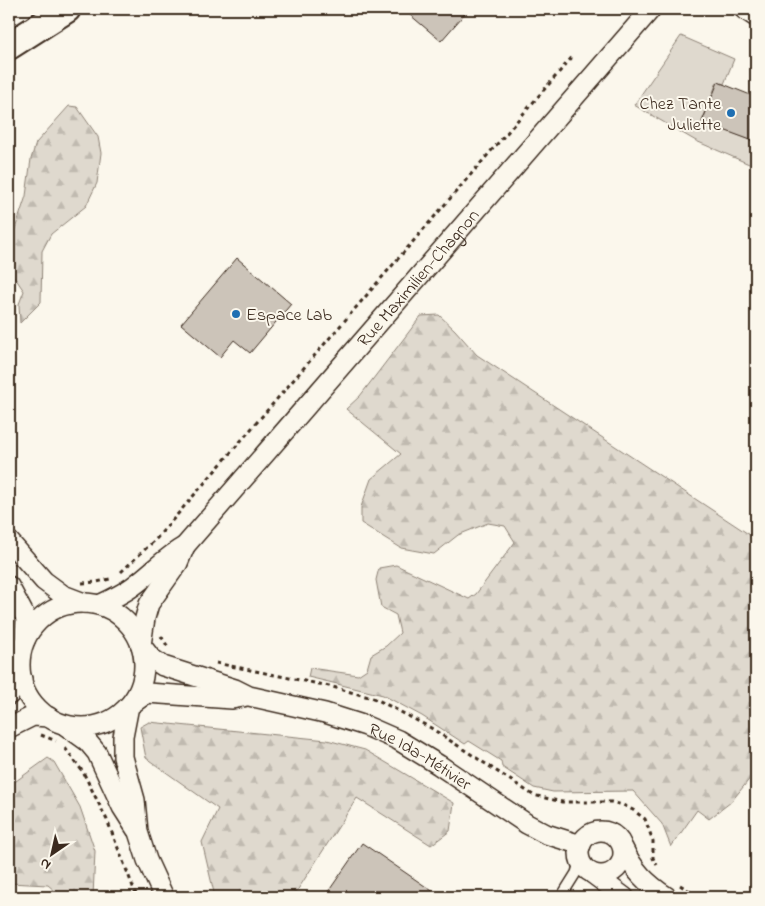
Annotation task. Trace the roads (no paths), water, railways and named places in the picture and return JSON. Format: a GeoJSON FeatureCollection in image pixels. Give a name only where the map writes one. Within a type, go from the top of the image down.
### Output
{"type":"FeatureCollection","features":[{"type":"Feature","properties":{"kind":"main road"},"geometry":{"type":"LineString","coordinates":[[9,46],[67,9]]}},
{"type":"Feature","properties":{"kind":"street","name":"Rue Maximilien-Chagnon"},"geometry":{"type":"LineString","coordinates":[[92,604],[128,590],[170,555],[185,546],[651,9]]}},
{"type":"Feature","properties":{"kind":"street"},"geometry":{"type":"LineString","coordinates":[[744,9],[756,17]]}},
{"type":"Feature","properties":{"kind":"street"},"geometry":{"type":"LineString","coordinates":[[9,541],[44,582],[63,595],[117,614],[131,627],[141,645],[144,660],[143,677],[138,692],[129,706],[118,716],[98,725],[90,726],[76,726],[33,716],[9,728]]}},
{"type":"Feature","properties":{"kind":"street","name":"Rue Maximilien-Chagnon"},"geometry":{"type":"LineString","coordinates":[[141,645],[149,604],[178,563],[185,546]]}},
{"type":"Feature","properties":{"kind":"street"},"geometry":{"type":"LineString","coordinates":[[9,586],[26,618],[25,640],[20,659],[22,679],[31,701],[55,720],[83,737],[97,753],[122,807],[138,832]]}},
{"type":"Feature","properties":{"kind":"street"},"geometry":{"type":"LineString","coordinates":[[25,640],[35,624],[49,612],[66,605],[92,604]]}},
{"type":"Feature","properties":{"kind":"street","name":"Rue Ida-Métivier"},"geometry":{"type":"LineString","coordinates":[[141,645],[151,658],[163,666],[235,689],[249,696],[324,713],[366,726],[398,740],[527,824],[580,852],[584,868],[624,897]]}},
{"type":"Feature","properties":{"kind":"street"},"geometry":{"type":"LineString","coordinates":[[9,695],[22,679]]}},
{"type":"Feature","properties":{"kind":"street","name":"Rue Ida-Métivier"},"geometry":{"type":"LineString","coordinates":[[129,706],[147,693],[232,699],[249,696]]}},
{"type":"Feature","properties":{"kind":"street"},"geometry":{"type":"LineString","coordinates":[[129,706],[123,737],[123,757],[135,800],[138,832],[147,860],[164,897]]}},
{"type":"Feature","properties":{"kind":"street"},"geometry":{"type":"LineString","coordinates":[[580,852],[586,838],[594,832],[612,834],[619,840],[630,863],[641,877],[667,897]]}},
{"type":"Feature","properties":{"kind":"street"},"geometry":{"type":"LineString","coordinates":[[593,874],[611,873],[619,867],[623,858],[623,848]]}},
{"type":"Feature","properties":{"kind":"lane"},"geometry":{"type":"LineString","coordinates":[[561,897],[576,873],[580,852]]}},
{"type":"Feature","properties":{"kind":"place","name":"Chez Tante Juliette"},"geometry":{"type":"Point","coordinates":[731,113]}},
{"type":"Feature","properties":{"kind":"place","name":"Espace Lab"},"geometry":{"type":"Point","coordinates":[236,314]}}]}
